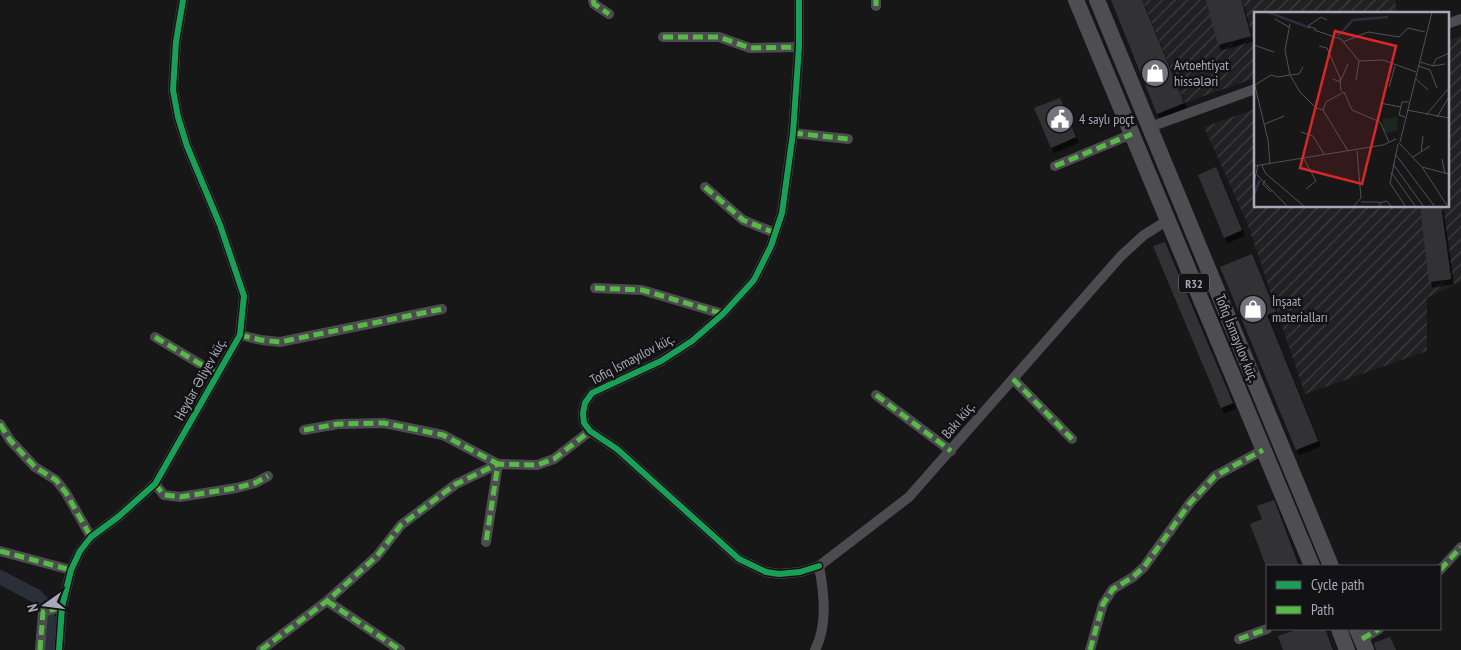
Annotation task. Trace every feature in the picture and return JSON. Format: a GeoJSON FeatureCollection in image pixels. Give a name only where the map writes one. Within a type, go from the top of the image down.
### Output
{"type":"FeatureCollection","features":[{"type":"Feature","properties":{"kind":"main road","name":"R32"},"geometry":{"type":"LineString","coordinates":[[1076,0],[1312,565]]}},
{"type":"Feature","properties":{"kind":"main road","name":"Tofiq İsmayılov küç."},"geometry":{"type":"LineString","coordinates":[[1097,0],[1332,565]]}},
{"type":"Feature","properties":{"kind":"main road"},"geometry":{"type":"LineString","coordinates":[[1132,134],[1150,127]]}},
{"type":"Feature","properties":{"kind":"main road"},"geometry":{"type":"LineString","coordinates":[[1235,381],[1251,373]]}},
{"type":"Feature","properties":{"kind":"main road"},"geometry":{"type":"LineString","coordinates":[[1338,630],[1347,648],[1362,639]]}},
{"type":"Feature","properties":{"kind":"street","name":"Heydar Əliyev küç."},"geometry":{"type":"LineString","coordinates":[[59,650],[62,607],[71,570],[80,552],[91,537],[118,517],[155,484],[240,335],[244,296],[220,225],[187,146],[178,117],[173,90],[176,42],[183,0]]}},
{"type":"Feature","properties":{"kind":"street"},"geometry":{"type":"LineString","coordinates":[[593,0],[594,4],[609,14]]}},
{"type":"Feature","properties":{"kind":"street","name":"Tofiq İsmayılov küç."},"geometry":{"type":"LineString","coordinates":[[590,431],[584,423],[583,413],[585,403],[592,393],[661,361],[692,341],[723,314],[754,280],[771,246],[782,212],[793,133],[799,0]]}},
{"type":"Feature","properties":{"kind":"street"},"geometry":{"type":"LineString","coordinates":[[1448,24],[1461,19]]}},
{"type":"Feature","properties":{"kind":"street"},"geometry":{"type":"LineString","coordinates":[[663,37],[719,37],[750,48],[798,48]]}},
{"type":"Feature","properties":{"kind":"street"},"geometry":{"type":"LineString","coordinates":[[1150,127],[1254,89]]}},
{"type":"Feature","properties":{"kind":"street"},"geometry":{"type":"LineString","coordinates":[[793,133],[848,139]]}},
{"type":"Feature","properties":{"kind":"street"},"geometry":{"type":"LineString","coordinates":[[1055,166],[1132,134]]}},
{"type":"Feature","properties":{"kind":"street"},"geometry":{"type":"LineString","coordinates":[[706,187],[742,220],[776,233]]}},
{"type":"Feature","properties":{"kind":"street","name":"Bakı küç."},"geometry":{"type":"LineString","coordinates":[[819,566],[909,497],[1121,256],[1144,235],[1168,220]]}},
{"type":"Feature","properties":{"kind":"street"},"geometry":{"type":"LineString","coordinates":[[595,288],[642,290],[723,314]]}},
{"type":"Feature","properties":{"kind":"street","name":"Heydar Əliyev küç."},"geometry":{"type":"LineString","coordinates":[[240,335],[280,342],[442,309]]}},
{"type":"Feature","properties":{"kind":"street"},"geometry":{"type":"LineString","coordinates":[[155,337],[217,374]]}},
{"type":"Feature","properties":{"kind":"street"},"geometry":{"type":"LineString","coordinates":[[1013,379],[1072,439]]}},
{"type":"Feature","properties":{"kind":"street"},"geometry":{"type":"LineString","coordinates":[[876,395],[951,451]]}},
{"type":"Feature","properties":{"kind":"street"},"geometry":{"type":"LineString","coordinates":[[304,430],[338,424],[384,423],[443,435],[498,464],[537,465],[554,459],[590,431],[617,449],[738,559],[766,572],[779,574],[800,572],[819,566],[823,600],[822,630],[815,650]]}},
{"type":"Feature","properties":{"kind":"street"},"geometry":{"type":"LineString","coordinates":[[0,424],[10,440],[35,467],[56,480],[66,493],[91,537]]}},
{"type":"Feature","properties":{"kind":"street"},"geometry":{"type":"LineString","coordinates":[[1090,650],[1103,604],[1113,589],[1133,578],[1144,567],[1190,503],[1215,476],[1263,450]]}},
{"type":"Feature","properties":{"kind":"street"},"geometry":{"type":"LineString","coordinates":[[486,542],[498,464]]}},
{"type":"Feature","properties":{"kind":"street"},"geometry":{"type":"LineString","coordinates":[[260,650],[327,601],[377,556],[401,525],[456,484],[498,464]]}},
{"type":"Feature","properties":{"kind":"street"},"geometry":{"type":"LineString","coordinates":[[155,484],[164,495],[180,497],[236,488],[255,483],[268,476]]}},
{"type":"Feature","properties":{"kind":"street"},"geometry":{"type":"LineString","coordinates":[[1441,569],[1461,547]]}},
{"type":"Feature","properties":{"kind":"street"},"geometry":{"type":"LineString","coordinates":[[0,551],[71,570]]}},
{"type":"Feature","properties":{"kind":"street"},"geometry":{"type":"LineString","coordinates":[[327,601],[400,650]]}},
{"type":"Feature","properties":{"kind":"street"},"geometry":{"type":"LineString","coordinates":[[40,650],[42,612],[62,607]]}},
{"type":"Feature","properties":{"kind":"street"},"geometry":{"type":"LineString","coordinates":[[1239,639],[1266,629]]}},
{"type":"Feature","properties":{"kind":"street"},"geometry":{"type":"LineString","coordinates":[[1362,639],[1377,630]]}},
{"type":"Feature","properties":{"kind":"shaded area"},"geometry":{"type":"Polygon","coordinates":[[[1142,0],[1395,0],[1397,12],[1254,12],[1254,78],[1184,103],[1142,0]]]}},
{"type":"Feature","properties":{"kind":"shaded area"},"geometry":{"type":"Polygon","coordinates":[[[1461,36],[1461,281],[1427,298],[1427,351],[1305,394],[1248,225],[1204,127],[1254,109],[1254,208],[1448,208],[1448,41],[1461,36]]]}},
{"type":"Feature","properties":{"kind":"building"},"geometry":{"type":"Polygon","coordinates":[[[1111,0],[1142,0],[1184,103],[1157,114],[1111,0]]]}},
{"type":"Feature","properties":{"kind":"building"},"geometry":{"type":"Polygon","coordinates":[[[1206,0],[1241,0],[1251,36],[1218,45],[1206,0]]]}},
{"type":"Feature","properties":{"kind":"building"},"geometry":{"type":"Polygon","coordinates":[[[1060,98],[1076,137],[1051,148],[1034,108],[1060,98]]]}},
{"type":"Feature","properties":{"kind":"building"},"geometry":{"type":"Polygon","coordinates":[[[1216,167],[1242,230],[1224,238],[1198,175],[1216,167]]]}},
{"type":"Feature","properties":{"kind":"building"},"geometry":{"type":"Polygon","coordinates":[[[1420,208],[1441,208],[1451,279],[1429,282],[1420,208]]]}},
{"type":"Feature","properties":{"kind":"building"},"geometry":{"type":"Polygon","coordinates":[[[1165,242],[1233,403],[1221,408],[1153,246],[1165,242]]]}},
{"type":"Feature","properties":{"kind":"building"},"geometry":{"type":"Polygon","coordinates":[[[1252,254],[1276,312],[1267,315],[1318,441],[1296,450],[1220,267],[1252,254]]]}},
{"type":"Feature","properties":{"kind":"building"},"geometry":{"type":"Polygon","coordinates":[[[1274,500],[1299,565],[1266,566],[1250,524],[1262,519],[1257,506],[1274,500]]]}},
{"type":"Feature","properties":{"kind":"building"},"geometry":{"type":"Polygon","coordinates":[[[1296,630],[1325,630],[1333,650],[1283,650],[1278,636],[1296,630]]]}},
{"type":"Feature","properties":{"kind":"building"},"geometry":{"type":"Polygon","coordinates":[[[1390,637],[1396,650],[1376,650],[1374,643],[1390,637]]]}},
{"type":"Feature","properties":{"kind":"waterway"},"geometry":{"type":"LineString","coordinates":[[0,577],[36,596],[44,604]]}},
{"type":"Feature","properties":{"kind":"waterway"},"geometry":{"type":"LineString","coordinates":[[47,650],[49,619]]}},
{"type":"Feature","properties":{"kind":"marked path"},"geometry":{"type":"LineString","coordinates":[[593,0],[594,4],[609,14]]}},
{"type":"Feature","properties":{"kind":"marked path"},"geometry":{"type":"LineString","coordinates":[[876,0],[876,6]]}},
{"type":"Feature","properties":{"kind":"marked path"},"geometry":{"type":"LineString","coordinates":[[663,37],[719,37],[750,48],[799,47]]}},
{"type":"Feature","properties":{"kind":"marked path"},"geometry":{"type":"LineString","coordinates":[[793,133],[848,139]]}},
{"type":"Feature","properties":{"kind":"marked path"},"geometry":{"type":"LineString","coordinates":[[1055,166],[1132,134]]}},
{"type":"Feature","properties":{"kind":"marked path"},"geometry":{"type":"LineString","coordinates":[[705,187],[743,220],[775,233]]}},
{"type":"Feature","properties":{"kind":"marked path"},"geometry":{"type":"LineString","coordinates":[[595,288],[642,290],[723,314]]}},
{"type":"Feature","properties":{"kind":"marked path"},"geometry":{"type":"LineString","coordinates":[[240,335],[280,342],[442,309]]}},
{"type":"Feature","properties":{"kind":"marked path"},"geometry":{"type":"LineString","coordinates":[[155,337],[217,374]]}},
{"type":"Feature","properties":{"kind":"marked path"},"geometry":{"type":"LineString","coordinates":[[1013,379],[1072,439]]}},
{"type":"Feature","properties":{"kind":"marked path"},"geometry":{"type":"LineString","coordinates":[[876,395],[951,451]]}},
{"type":"Feature","properties":{"kind":"marked path"},"geometry":{"type":"LineString","coordinates":[[304,430],[338,424],[384,423],[443,435],[498,464],[486,542]]}},
{"type":"Feature","properties":{"kind":"marked path"},"geometry":{"type":"LineString","coordinates":[[0,424],[10,440],[35,467],[56,480],[66,493],[91,537]]}},
{"type":"Feature","properties":{"kind":"marked path"},"geometry":{"type":"LineString","coordinates":[[261,650],[327,601],[377,556],[401,525],[456,484],[498,464],[537,465],[554,459],[590,431]]}},
{"type":"Feature","properties":{"kind":"marked path"},"geometry":{"type":"LineString","coordinates":[[1090,650],[1103,604],[1113,589],[1133,577],[1144,567],[1190,503],[1215,476],[1263,450]]}},
{"type":"Feature","properties":{"kind":"marked path"},"geometry":{"type":"LineString","coordinates":[[155,484],[164,495],[180,497],[236,488],[255,483],[268,476]]}},
{"type":"Feature","properties":{"kind":"marked path"},"geometry":{"type":"LineString","coordinates":[[1441,569],[1461,547]]}},
{"type":"Feature","properties":{"kind":"marked path"},"geometry":{"type":"LineString","coordinates":[[0,551],[71,570]]}},
{"type":"Feature","properties":{"kind":"marked path"},"geometry":{"type":"LineString","coordinates":[[327,601],[400,650]]}},
{"type":"Feature","properties":{"kind":"marked path"},"geometry":{"type":"LineString","coordinates":[[40,650],[43,612],[62,607]]}},
{"type":"Feature","properties":{"kind":"marked path"},"geometry":{"type":"LineString","coordinates":[[1239,639],[1266,629]]}},
{"type":"Feature","properties":{"kind":"marked path"},"geometry":{"type":"LineString","coordinates":[[1362,639],[1377,630]]}},
{"type":"Feature","properties":{"kind":"cycle path"},"geometry":{"type":"LineString","coordinates":[[59,650],[62,607],[71,570],[80,551],[91,537],[118,517],[155,484],[240,335],[244,296],[220,225],[187,146],[178,117],[173,90],[176,42],[183,0]]}},
{"type":"Feature","properties":{"kind":"cycle path"},"geometry":{"type":"LineString","coordinates":[[799,0],[799,47],[793,133],[782,213],[771,246],[754,280],[723,314],[692,341],[661,361],[592,393],[585,403],[583,413],[584,423],[590,431],[617,449],[739,559],[766,572],[779,574],[800,572],[819,566]]}},
{"type":"Feature","properties":{"kind":"place","name":"Avtoehtiyat hissələri"},"geometry":{"type":"Point","coordinates":[1155,73]}},
{"type":"Feature","properties":{"kind":"place","name":"4 saylı poçt"},"geometry":{"type":"Point","coordinates":[1060,119]}},
{"type":"Feature","properties":{"kind":"place","name":"İnşaat materialları"},"geometry":{"type":"Point","coordinates":[1253,309]}}]}
